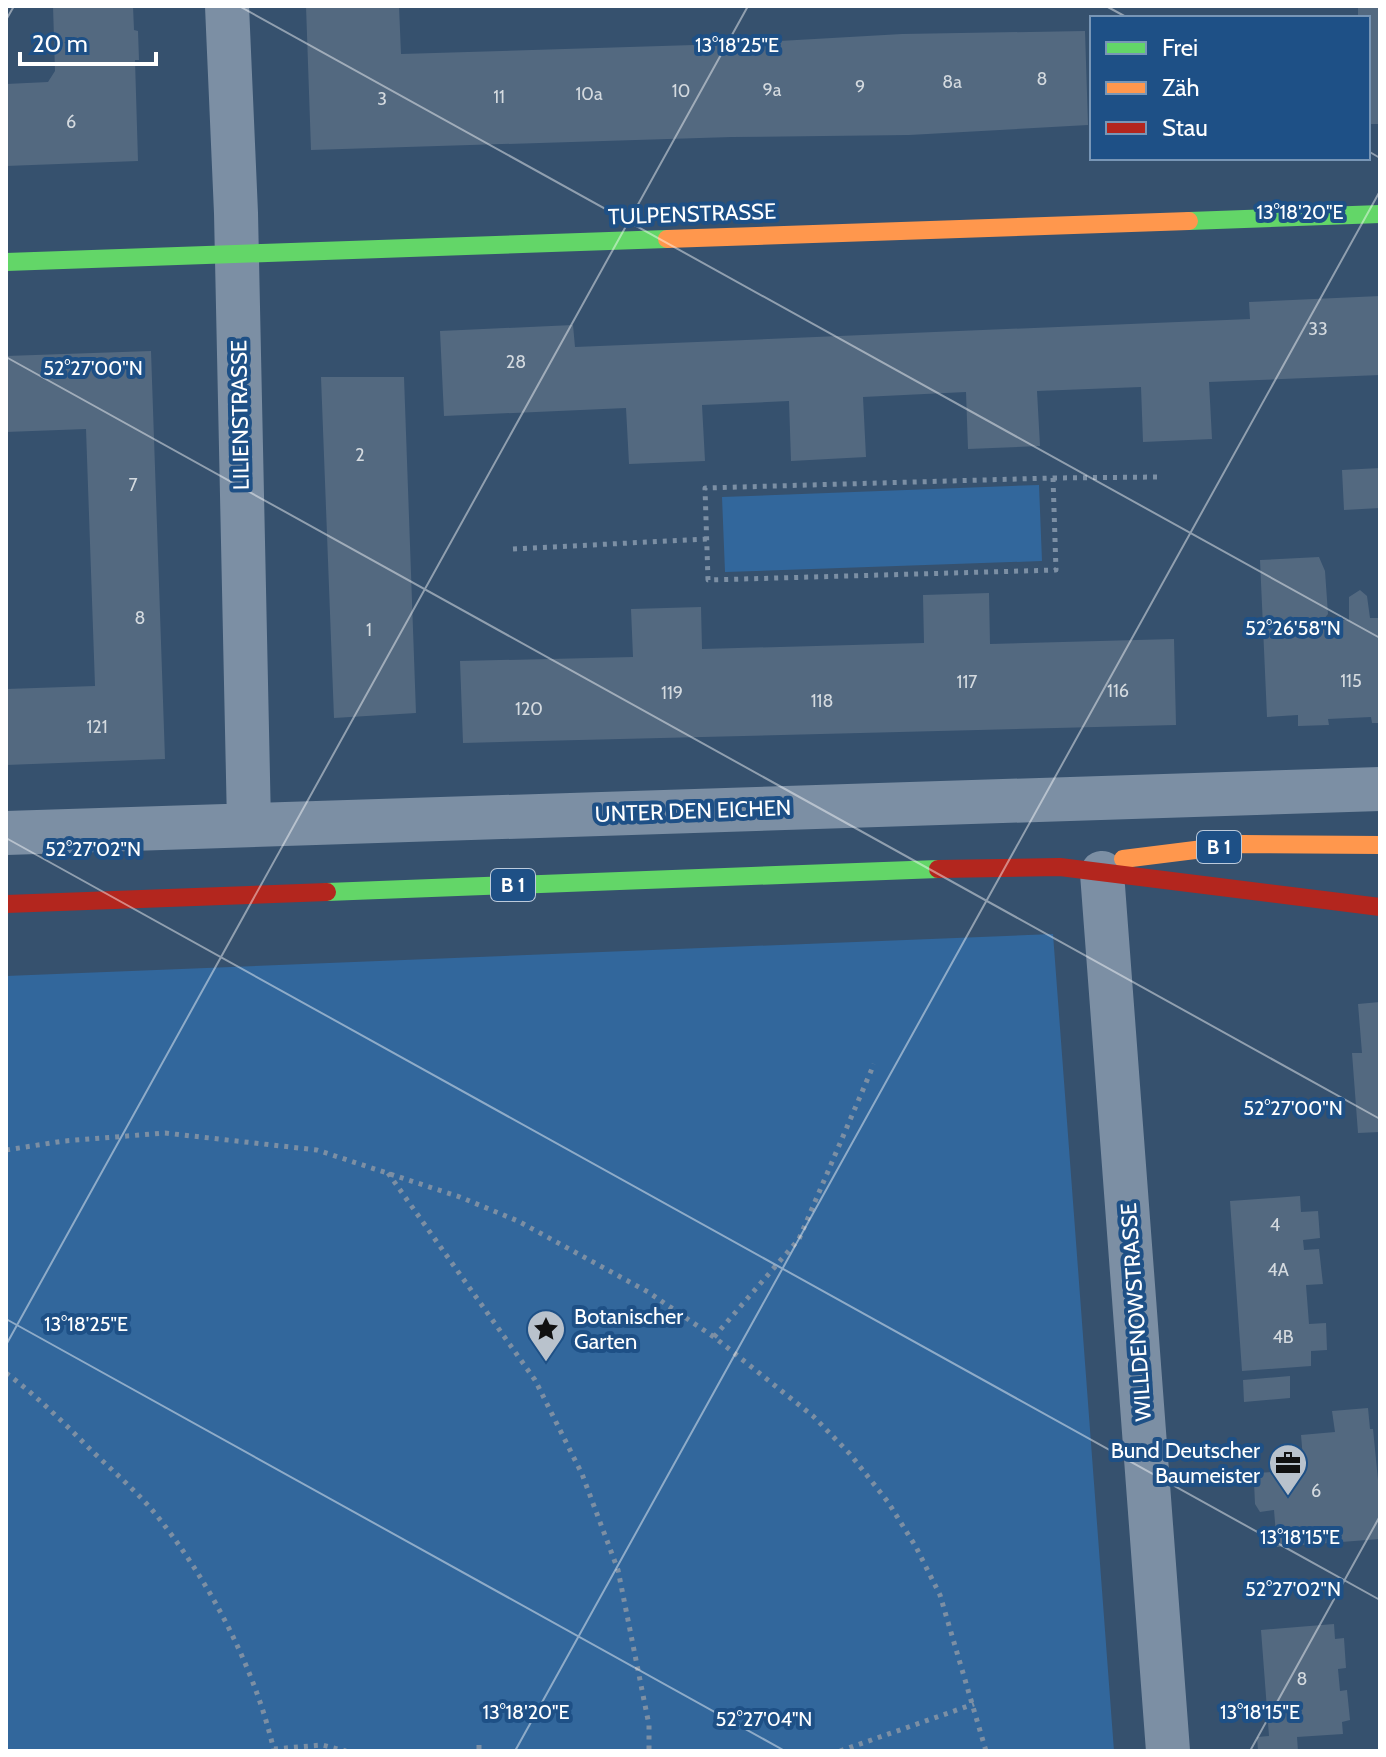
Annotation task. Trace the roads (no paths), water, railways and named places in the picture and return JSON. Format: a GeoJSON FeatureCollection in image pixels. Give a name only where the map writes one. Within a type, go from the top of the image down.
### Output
{"type":"FeatureCollection","features":[{"type":"Feature","properties":{"kind":"main road","name":"TULPENSTRASSE"},"geometry":{"type":"LineString","coordinates":[[6,262],[1380,214]]}},
{"type":"Feature","properties":{"kind":"main road","name":"B 1"},"geometry":{"type":"LineString","coordinates":[[1060,867],[1243,844],[1380,845]]}},
{"type":"Feature","properties":{"kind":"main road","name":"B 1"},"geometry":{"type":"LineString","coordinates":[[6,904],[1019,866],[1060,867],[1380,907]]}},
{"type":"Feature","properties":{"kind":"street","name":"LILIENSTRASSE"},"geometry":{"type":"LineString","coordinates":[[227,6],[237,255],[249,824]]}},
{"type":"Feature","properties":{"kind":"street","name":"UNTER DEN EICHEN"},"geometry":{"type":"LineString","coordinates":[[6,833],[1380,789]]}},
{"type":"Feature","properties":{"kind":"street","name":"WILLDENOWSTRASSE"},"geometry":{"type":"LineString","coordinates":[[1102,873],[1168,1751]]}},
{"type":"Feature","properties":{"kind":"place","name":"Botanischer Garten"},"geometry":{"type":"Point","coordinates":[546,1363]}},
{"type":"Feature","properties":{"kind":"place","name":"Bund Deutscher Baumeister"},"geometry":{"type":"Point","coordinates":[1288,1497]}}]}
